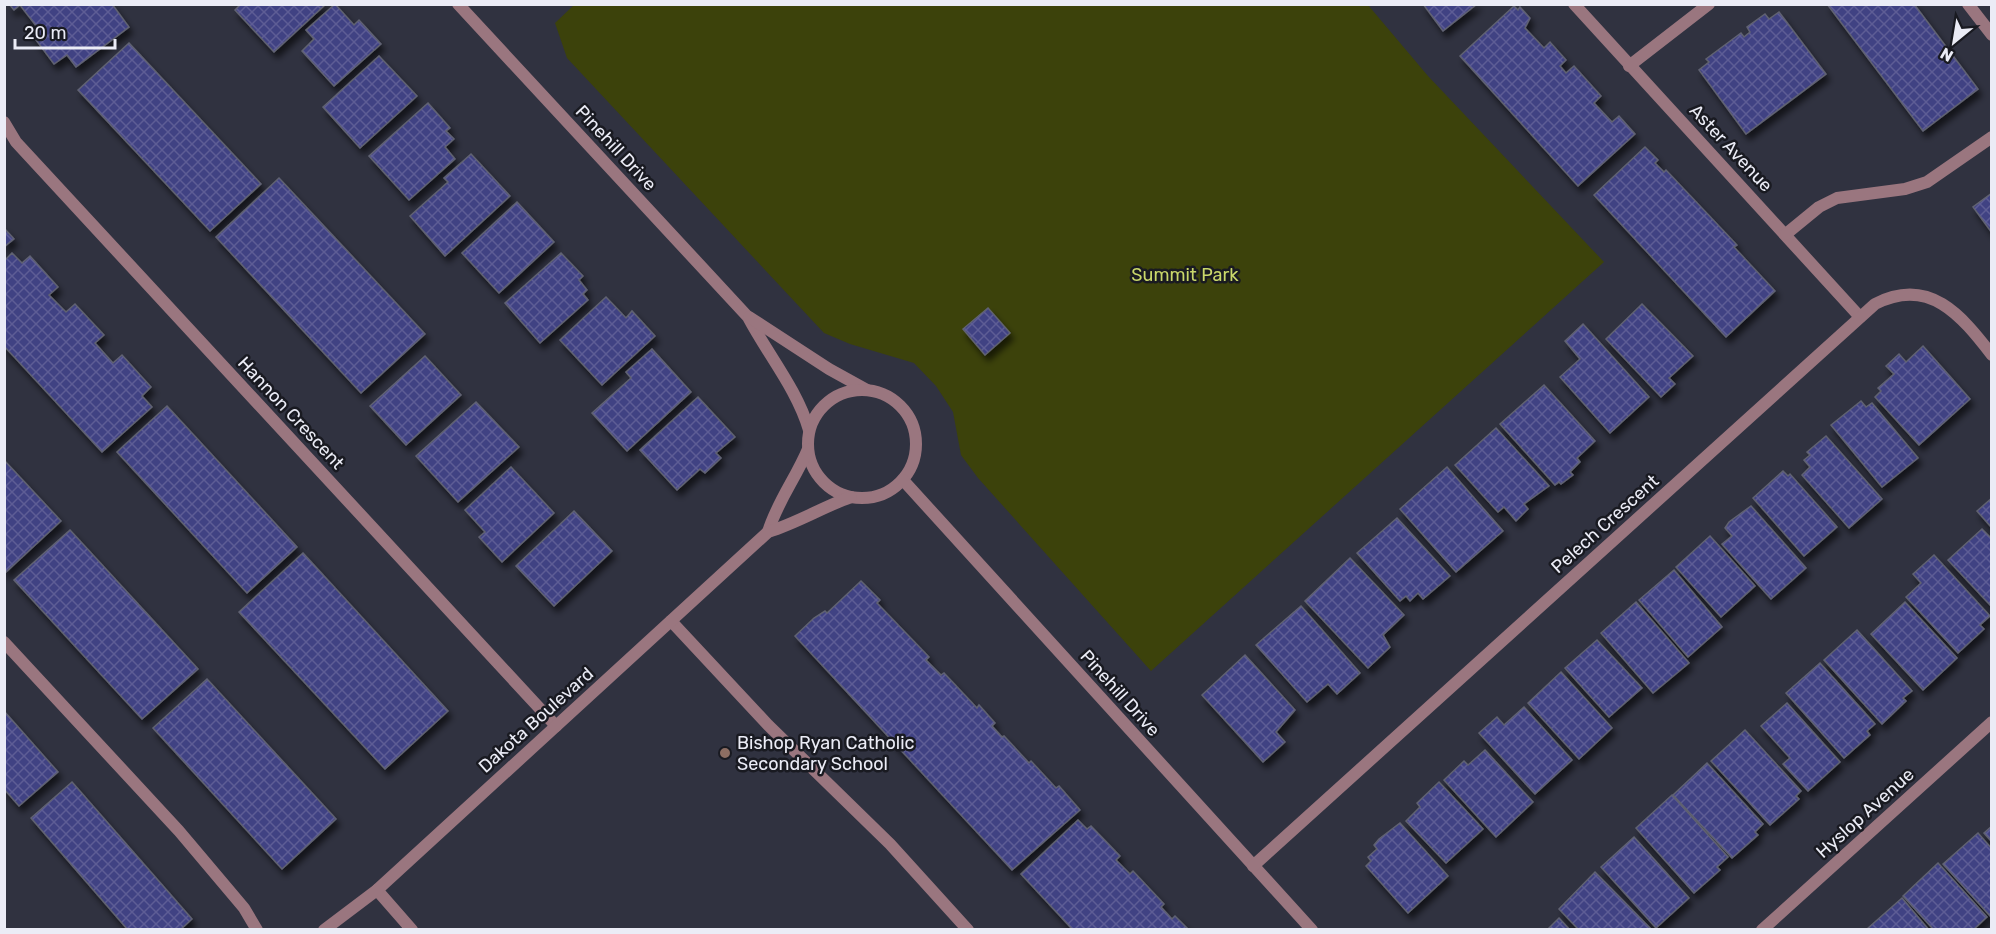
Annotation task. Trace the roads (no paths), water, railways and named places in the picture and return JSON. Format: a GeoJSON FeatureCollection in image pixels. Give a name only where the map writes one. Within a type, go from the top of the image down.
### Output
{"type":"FeatureCollection","features":[{"type":"Feature","properties":{"kind":"street","name":"Pinehill Drive"},"geometry":{"type":"LineString","coordinates":[[458,4],[748,317],[829,369],[867,390]]}},
{"type":"Feature","properties":{"kind":"street","name":"Aster Avenue"},"geometry":{"type":"LineString","coordinates":[[1574,4],[1860,317]]}},
{"type":"Feature","properties":{"kind":"street"},"geometry":{"type":"LineString","coordinates":[[1629,66],[1709,4]]}},
{"type":"Feature","properties":{"kind":"street"},"geometry":{"type":"LineString","coordinates":[[1968,4],[1992,35]]}},
{"type":"Feature","properties":{"kind":"street","name":"Hannon Crescent"},"geometry":{"type":"LineString","coordinates":[[4,122],[16,142],[556,726]]}},
{"type":"Feature","properties":{"kind":"street"},"geometry":{"type":"LineString","coordinates":[[1786,234],[1819,207],[1837,198],[1905,189],[1927,182],[1992,137]]}},
{"type":"Feature","properties":{"kind":"street","name":"Pelech Crescent"},"geometry":{"type":"LineString","coordinates":[[1253,866],[1875,304],[1890,296],[1923,295],[1949,307],[1962,317],[1992,355]]}},
{"type":"Feature","properties":{"kind":"street","name":"Pinehill Drive"},"geometry":{"type":"LineString","coordinates":[[748,317],[765,349],[802,406],[810,430]]}},
{"type":"Feature","properties":{"kind":"street"},"geometry":{"type":"LineString","coordinates":[[867,390],[883,394],[898,403],[912,424],[916,450],[912,466],[903,480],[879,496],[851,497],[835,491],[822,480],[812,465],[808,449],[810,430],[825,405],[837,396],[867,390]]}},
{"type":"Feature","properties":{"kind":"street","name":"Dakota Boulevard"},"geometry":{"type":"LineString","coordinates":[[768,532],[775,510],[792,483],[808,449]]}},
{"type":"Feature","properties":{"kind":"street","name":"Pinehill Drive"},"geometry":{"type":"LineString","coordinates":[[903,480],[1312,930]]}},
{"type":"Feature","properties":{"kind":"street","name":"Dakota Boulevard"},"geometry":{"type":"LineString","coordinates":[[324,930],[376,890],[768,532],[797,523],[834,503],[851,497]]}},
{"type":"Feature","properties":{"kind":"street"},"geometry":{"type":"LineString","coordinates":[[671,621],[768,725],[890,844],[968,930]]}},
{"type":"Feature","properties":{"kind":"street"},"geometry":{"type":"LineString","coordinates":[[4,642],[179,831],[244,908],[257,930]]}},
{"type":"Feature","properties":{"kind":"street","name":"Hyslop Avenue"},"geometry":{"type":"LineString","coordinates":[[1762,930],[1992,722]]}},
{"type":"Feature","properties":{"kind":"street"},"geometry":{"type":"LineString","coordinates":[[376,890],[412,930]]}},
{"type":"Feature","properties":{"kind":"place","name":"Bishop Ryan Catholic Secondary School"},"geometry":{"type":"Point","coordinates":[725,753]}},
{"type":"Feature","properties":{"kind":"park label","name":"Summit Park"},"geometry":{"type":"Point","coordinates":[1185,275]}}]}
